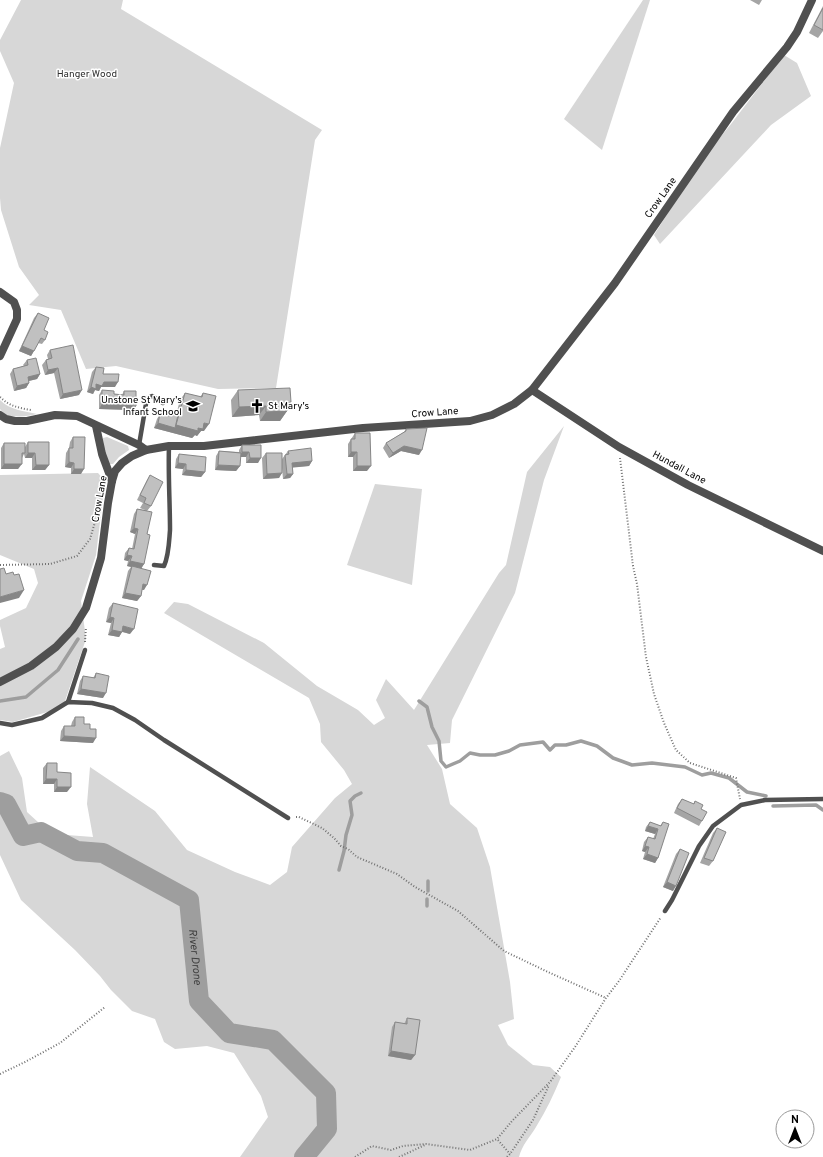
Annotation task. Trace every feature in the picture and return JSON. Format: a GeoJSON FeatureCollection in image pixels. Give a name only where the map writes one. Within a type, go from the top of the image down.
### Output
{"type":"FeatureCollection","features":[{"type":"Feature","properties":{"kind":"street","name":"Crow Lane"},"geometry":{"type":"LineString","coordinates":[[1,679],[31,666],[56,647],[72,629],[86,608],[101,558],[108,502],[115,471],[122,463],[142,448],[204,446],[363,428],[470,421],[492,415],[514,404],[532,390],[614,283],[733,112],[787,47],[812,0]]}},
{"type":"Feature","properties":{"kind":"street"},"geometry":{"type":"LineString","coordinates":[[0,292],[14,302],[18,310],[17,319],[0,356]]}},
{"type":"Feature","properties":{"kind":"street","name":"Hundall Lane"},"geometry":{"type":"LineString","coordinates":[[532,390],[619,447],[688,485],[823,551]]}},
{"type":"Feature","properties":{"kind":"street"},"geometry":{"type":"LineString","coordinates":[[0,415],[6,419],[15,421],[27,421],[55,415],[77,416],[142,448]]}},
{"type":"Feature","properties":{"kind":"street"},"geometry":{"type":"LineString","coordinates":[[96,426],[102,454],[112,481]]}},
{"type":"Feature","properties":{"kind":"lane"},"geometry":{"type":"LineString","coordinates":[[142,448],[147,398],[152,396],[163,404]]}},
{"type":"Feature","properties":{"kind":"lane"},"geometry":{"type":"LineString","coordinates":[[154,565],[164,566],[167,559],[170,517],[169,446]]}},
{"type":"Feature","properties":{"kind":"lane"},"geometry":{"type":"LineString","coordinates":[[68,702],[85,650]]}},
{"type":"Feature","properties":{"kind":"lane"},"geometry":{"type":"LineString","coordinates":[[0,723],[12,724],[42,718],[68,702],[92,703],[113,708],[135,720],[288,818]]}},
{"type":"Feature","properties":{"kind":"lane"},"geometry":{"type":"LineString","coordinates":[[665,911],[699,846],[713,826],[741,805],[765,800],[823,799]]}},
{"type":"Feature","properties":{"kind":"path"},"geometry":{"type":"LineString","coordinates":[[0,397],[6,403],[18,408],[32,410]]}},
{"type":"Feature","properties":{"kind":"path"},"geometry":{"type":"LineString","coordinates":[[619,447],[633,566],[637,584],[646,657],[654,694],[664,723],[676,750],[690,763],[736,778],[741,805]]}},
{"type":"Feature","properties":{"kind":"path"},"geometry":{"type":"LineString","coordinates":[[0,565],[50,564],[77,556],[90,538],[96,519]]}},
{"type":"Feature","properties":{"kind":"path"},"geometry":{"type":"LineString","coordinates":[[85,650],[86,608]]}},
{"type":"Feature","properties":{"kind":"path"},"geometry":{"type":"LineString","coordinates":[[288,818],[299,817],[322,828],[341,846],[348,849],[357,857],[397,874],[415,887],[458,911],[504,950],[606,998]]}},
{"type":"Feature","properties":{"kind":"path"},"geometry":{"type":"LineString","coordinates":[[355,1157],[372,1146],[390,1150],[403,1146],[426,1144],[470,1150],[497,1140],[512,1121],[550,1082],[575,1047],[665,911]]}},
{"type":"Feature","properties":{"kind":"path"},"geometry":{"type":"LineString","coordinates":[[0,1074],[60,1043],[105,1007]]}},
{"type":"Feature","properties":{"kind":"path"},"geometry":{"type":"LineString","coordinates":[[506,1157],[510,1154],[533,1120],[550,1082]]}},
{"type":"Feature","properties":{"kind":"path"},"geometry":{"type":"LineString","coordinates":[[497,1140],[510,1154]]}},
{"type":"Feature","properties":{"kind":"path"},"geometry":{"type":"LineString","coordinates":[[398,1157],[426,1144]]}},
{"type":"Feature","properties":{"kind":"green space","name":"Hanger Wood"},"geometry":{"type":"Polygon","coordinates":[[[21,0],[123,0],[121,9],[322,130],[315,140],[276,388],[218,389],[116,366],[86,369],[61,310],[29,305],[39,295],[19,267],[1,210],[0,198],[0,148],[14,83],[0,51],[0,40],[21,0]]]}},
{"type":"Feature","properties":{"kind":"green space"},"geometry":{"type":"Polygon","coordinates":[[[643,0],[650,0],[602,150],[564,119],[643,0]]]}},
{"type":"Feature","properties":{"kind":"green space"},"geometry":{"type":"Polygon","coordinates":[[[784,55],[797,63],[811,96],[771,125],[660,244],[654,235],[701,161],[784,55]]]}},
{"type":"Feature","properties":{"kind":"green space"},"geometry":{"type":"Polygon","coordinates":[[[0,400],[12,408],[37,414],[29,416],[5,415],[0,409],[0,400]]]}},
{"type":"Feature","properties":{"kind":"green space"},"geometry":{"type":"Polygon","coordinates":[[[564,426],[544,480],[515,593],[452,720],[450,743],[427,745],[442,769],[450,804],[477,828],[490,867],[510,982],[514,1019],[498,1025],[508,1045],[533,1065],[550,1067],[561,1077],[556,1090],[540,1121],[524,1145],[519,1157],[240,1157],[268,1117],[261,1096],[234,1053],[207,1046],[175,1049],[164,1042],[155,1019],[132,1011],[75,950],[21,900],[0,855],[0,756],[9,751],[22,778],[27,812],[39,823],[67,835],[93,837],[87,804],[90,767],[155,811],[187,850],[235,872],[270,885],[287,872],[292,847],[335,798],[352,784],[344,770],[321,742],[320,724],[309,698],[164,613],[174,602],[188,604],[264,643],[317,686],[358,710],[374,725],[385,718],[376,700],[386,679],[414,710],[499,573],[506,565],[527,472],[564,426]]]}},
{"type":"Feature","properties":{"kind":"green space"},"geometry":{"type":"Polygon","coordinates":[[[107,437],[128,446],[129,450],[119,457],[113,464],[109,464],[104,451],[103,438],[107,437]]]}},
{"type":"Feature","properties":{"kind":"green space"},"geometry":{"type":"Polygon","coordinates":[[[98,473],[105,481],[96,555],[81,601],[86,639],[63,707],[13,722],[0,720],[0,649],[5,647],[0,620],[26,608],[38,583],[34,569],[0,555],[0,475],[98,473]]]}},
{"type":"Feature","properties":{"kind":"green space"},"geometry":{"type":"Polygon","coordinates":[[[375,484],[422,489],[412,585],[347,565],[375,484]]]}},
{"type":"Feature","properties":{"kind":"building"},"geometry":{"type":"Polygon","coordinates":[[[823,8],[823,30],[814,25],[823,8]]]}},
{"type":"Feature","properties":{"kind":"building"},"geometry":{"type":"Polygon","coordinates":[[[38,313],[49,318],[44,330],[48,332],[45,340],[41,338],[34,351],[22,346],[38,313]]]}},
{"type":"Feature","properties":{"kind":"building"},"geometry":{"type":"Polygon","coordinates":[[[73,345],[82,390],[63,394],[58,368],[48,370],[46,360],[52,358],[50,350],[73,345]]]}},
{"type":"Feature","properties":{"kind":"building"},"geometry":{"type":"Polygon","coordinates":[[[36,358],[40,374],[28,377],[29,383],[17,386],[13,369],[28,365],[27,360],[36,358]]]}},
{"type":"Feature","properties":{"kind":"building"},"geometry":{"type":"Polygon","coordinates":[[[96,367],[104,368],[103,374],[119,374],[118,382],[104,382],[102,386],[96,384],[96,389],[91,387],[96,367]]]}},
{"type":"Feature","properties":{"kind":"building"},"geometry":{"type":"Polygon","coordinates":[[[290,388],[291,402],[286,403],[287,411],[266,412],[266,406],[239,407],[238,390],[290,388]]]}},
{"type":"Feature","properties":{"kind":"building"},"geometry":{"type":"Polygon","coordinates":[[[102,390],[114,391],[114,394],[124,395],[124,391],[136,391],[136,406],[102,404],[102,390]]]}},
{"type":"Feature","properties":{"kind":"building"},"geometry":{"type":"Polygon","coordinates":[[[185,393],[202,397],[203,393],[216,396],[209,424],[204,423],[203,429],[198,428],[198,431],[176,425],[185,393]]]}},
{"type":"Feature","properties":{"kind":"building"},"geometry":{"type":"Polygon","coordinates":[[[170,413],[178,415],[175,428],[158,423],[160,414],[169,416],[170,413]]]}},
{"type":"Feature","properties":{"kind":"building"},"geometry":{"type":"Polygon","coordinates":[[[427,428],[422,450],[404,446],[393,453],[386,443],[406,431],[406,429],[427,428]]]}},
{"type":"Feature","properties":{"kind":"building"},"geometry":{"type":"Polygon","coordinates":[[[355,433],[370,433],[371,466],[357,466],[357,452],[351,452],[351,439],[355,439],[355,433]]]}},
{"type":"Feature","properties":{"kind":"building"},"geometry":{"type":"Polygon","coordinates":[[[73,437],[85,437],[84,469],[74,469],[74,463],[69,462],[69,448],[73,448],[73,437]]]}},
{"type":"Feature","properties":{"kind":"building"},"geometry":{"type":"Polygon","coordinates":[[[28,442],[49,442],[49,465],[36,465],[35,453],[28,453],[28,442]]]}},
{"type":"Feature","properties":{"kind":"building"},"geometry":{"type":"Polygon","coordinates":[[[4,443],[25,443],[25,453],[22,453],[22,464],[4,464],[4,443]]]}},
{"type":"Feature","properties":{"kind":"building"},"geometry":{"type":"Polygon","coordinates":[[[242,445],[261,445],[261,458],[250,458],[249,452],[242,452],[242,445]]]}},
{"type":"Feature","properties":{"kind":"building"},"geometry":{"type":"Polygon","coordinates":[[[311,448],[312,461],[292,463],[293,474],[287,474],[285,455],[289,454],[288,451],[311,448]]]}},
{"type":"Feature","properties":{"kind":"building"},"geometry":{"type":"Polygon","coordinates":[[[219,451],[241,453],[240,466],[218,465],[219,451]]]}},
{"type":"Feature","properties":{"kind":"building"},"geometry":{"type":"Polygon","coordinates":[[[266,453],[282,453],[282,473],[267,474],[266,453]]]}},
{"type":"Feature","properties":{"kind":"building"},"geometry":{"type":"Polygon","coordinates":[[[179,454],[206,457],[205,472],[186,470],[186,464],[178,463],[179,454]]]}},
{"type":"Feature","properties":{"kind":"building"},"geometry":{"type":"Polygon","coordinates":[[[150,475],[163,482],[151,506],[144,503],[146,498],[140,495],[150,475]]]}},
{"type":"Feature","properties":{"kind":"building"},"geometry":{"type":"Polygon","coordinates":[[[137,509],[152,512],[147,534],[150,535],[144,564],[130,561],[132,556],[127,555],[129,548],[134,549],[138,529],[134,528],[137,509]]]}},
{"type":"Feature","properties":{"kind":"building"},"geometry":{"type":"Polygon","coordinates":[[[132,566],[151,571],[147,585],[143,584],[141,596],[125,593],[132,566]]]}},
{"type":"Feature","properties":{"kind":"building"},"geometry":{"type":"Polygon","coordinates":[[[4,568],[6,574],[13,572],[14,575],[19,574],[24,590],[0,597],[0,569],[4,568]]]}},
{"type":"Feature","properties":{"kind":"building"},"geometry":{"type":"Polygon","coordinates":[[[113,603],[138,609],[134,629],[123,626],[122,632],[112,630],[114,618],[110,617],[113,603]]]}},
{"type":"Feature","properties":{"kind":"building"},"geometry":{"type":"Polygon","coordinates":[[[96,673],[109,676],[106,693],[81,689],[83,676],[95,678],[96,673]]]}},
{"type":"Feature","properties":{"kind":"building"},"geometry":{"type":"Polygon","coordinates":[[[75,717],[84,717],[84,724],[90,724],[90,729],[96,729],[96,738],[64,736],[64,726],[75,726],[75,717]]]}},
{"type":"Feature","properties":{"kind":"building"},"geometry":{"type":"Polygon","coordinates":[[[47,763],[57,763],[57,772],[71,773],[71,787],[57,787],[57,779],[46,779],[47,763]]]}},
{"type":"Feature","properties":{"kind":"building"},"geometry":{"type":"Polygon","coordinates":[[[682,799],[694,804],[695,801],[703,805],[701,809],[707,812],[702,821],[677,808],[682,799]]]}},
{"type":"Feature","properties":{"kind":"building"},"geometry":{"type":"Polygon","coordinates":[[[650,822],[661,826],[663,822],[669,824],[658,858],[647,854],[649,847],[645,846],[648,837],[655,839],[658,829],[648,826],[650,822]]]}},
{"type":"Feature","properties":{"kind":"building"},"geometry":{"type":"Polygon","coordinates":[[[717,828],[726,832],[713,861],[704,858],[717,828]]]}},
{"type":"Feature","properties":{"kind":"building"},"geometry":{"type":"Polygon","coordinates":[[[680,849],[689,853],[676,886],[667,882],[680,849]]]}},
{"type":"Feature","properties":{"kind":"building"},"geometry":{"type":"Polygon","coordinates":[[[407,1018],[420,1020],[415,1055],[391,1051],[395,1022],[407,1024],[407,1018]]]}},
{"type":"Feature","properties":{"kind":"waterway"},"geometry":{"type":"LineString","coordinates":[[0,701],[26,697],[58,670],[78,639]]}},
{"type":"Feature","properties":{"kind":"waterway"},"geometry":{"type":"LineString","coordinates":[[419,701],[427,707],[432,727],[439,741],[441,761],[446,767],[460,761],[470,753],[495,755],[509,751],[520,745],[543,742],[550,750],[555,745],[566,745],[581,741],[597,746],[613,758],[632,765],[652,763],[685,767],[702,775],[711,773],[729,778],[747,792],[766,796]]}},
{"type":"Feature","properties":{"kind":"waterway"},"geometry":{"type":"LineString","coordinates":[[339,870],[346,835],[352,815],[350,801],[361,793]]}},
{"type":"Feature","properties":{"kind":"waterway","name":"River Drone"},"geometry":{"type":"LineString","coordinates":[[0,802],[6,804],[23,836],[41,832],[77,851],[103,853],[189,900],[199,1001],[229,1033],[273,1040],[326,1093],[327,1129],[304,1157]]}},
{"type":"Feature","properties":{"kind":"waterway"},"geometry":{"type":"LineString","coordinates":[[773,806],[816,805],[823,810]]}},
{"type":"Feature","properties":{"kind":"waterway"},"geometry":{"type":"LineString","coordinates":[[428,881],[428,891]]}},
{"type":"Feature","properties":{"kind":"waterway"},"geometry":{"type":"LineString","coordinates":[[427,899],[427,906]]}},
{"type":"Feature","properties":{"kind":"place","name":"Unstone St Mary's Infant School"},"geometry":{"type":"Point","coordinates":[193,406]}},
{"type":"Feature","properties":{"kind":"place","name":"St Mary's"},"geometry":{"type":"Point","coordinates":[257,406]}}]}
